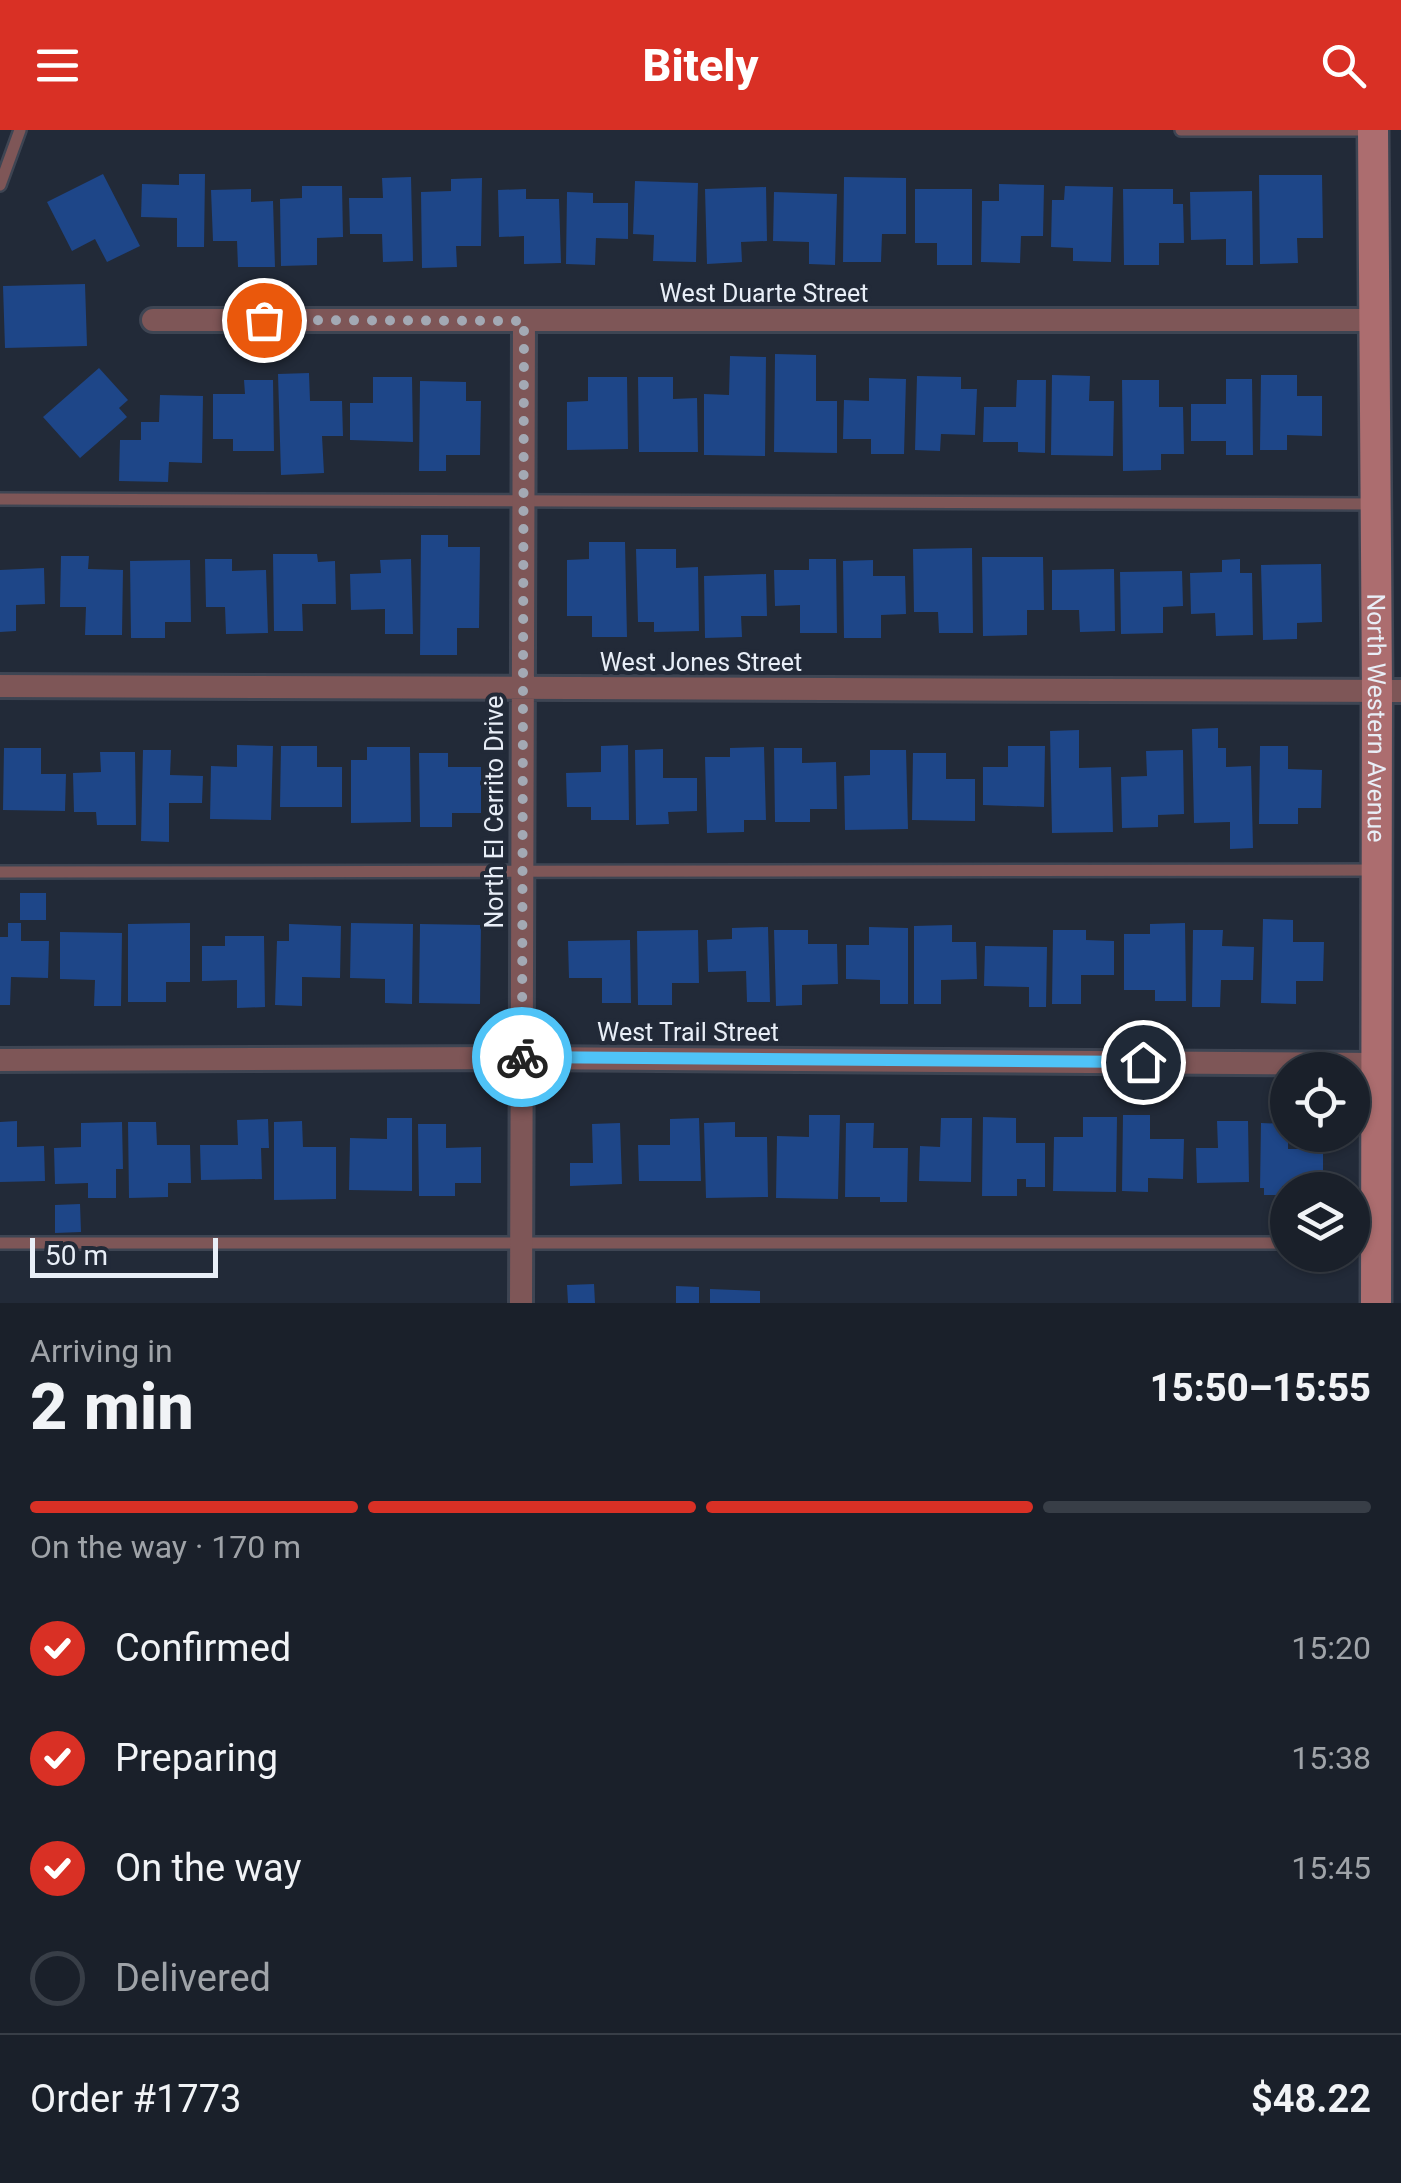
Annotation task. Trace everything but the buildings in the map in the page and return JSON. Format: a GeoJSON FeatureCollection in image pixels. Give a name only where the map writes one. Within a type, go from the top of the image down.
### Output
{"type":"FeatureCollection","features":[{"type":"Feature","properties":{"kind":"main road","name":"North Western Avenue"},"geometry":{"type":"LineString","coordinates":[[1373,130],[1376,504],[1389,691],[1376,870],[1388,1064],[1370,1242],[1376,1303]]}},
{"type":"Feature","properties":{"kind":"street","name":"West Duarte Street"},"geometry":{"type":"LineString","coordinates":[[154,320],[1376,320]]}},
{"type":"Feature","properties":{"kind":"street","name":"North El Cerrito Drive"},"geometry":{"type":"LineString","coordinates":[[522,1303],[524,321]]}},
{"type":"Feature","properties":{"kind":"street","name":"West Jones Street"},"geometry":{"type":"LineString","coordinates":[[0,686],[1389,691]]}},
{"type":"Feature","properties":{"kind":"street","name":"West Trail Street"},"geometry":{"type":"LineString","coordinates":[[0,1060],[522,1058],[1388,1064]]}},
{"type":"Feature","properties":{"kind":"lane"},"geometry":{"type":"LineString","coordinates":[[0,186],[20,130]]}},
{"type":"Feature","properties":{"kind":"lane"},"geometry":{"type":"LineString","coordinates":[[1181,130],[1373,130]]}},
{"type":"Feature","properties":{"kind":"lane"},"geometry":{"type":"LineString","coordinates":[[0,499],[1376,504]]}},
{"type":"Feature","properties":{"kind":"lane"},"geometry":{"type":"LineString","coordinates":[[0,872],[1376,870]]}},
{"type":"Feature","properties":{"kind":"lane"},"geometry":{"type":"LineString","coordinates":[[0,1242],[1270,1242]]}},
{"type":"Feature","properties":{"kind":"way so far"},"geometry":{"type":"LineString","coordinates":[[264,320],[524,321],[522,1057]]}},
{"type":"Feature","properties":{"kind":"route"},"geometry":{"type":"LineString","coordinates":[[522,1057],[1143,1062]]}}]}
